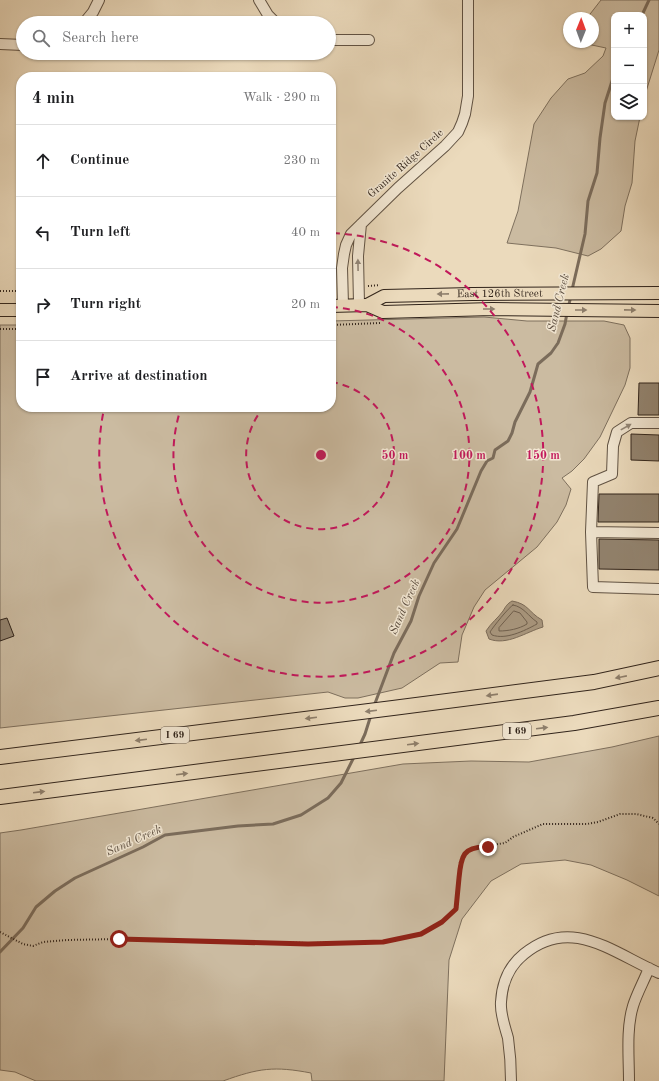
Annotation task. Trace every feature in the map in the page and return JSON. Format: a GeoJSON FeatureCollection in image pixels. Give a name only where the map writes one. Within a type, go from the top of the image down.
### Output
{"type":"FeatureCollection","features":[{"type":"Feature","properties":{"kind":"highway","name":"I 69"},"geometry":{"type":"LineString","coordinates":[[0,757],[594,682],[659,668]]}},
{"type":"Feature","properties":{"kind":"highway","name":"I 69"},"geometry":{"type":"LineString","coordinates":[[0,797],[574,723],[659,708]]}},
{"type":"Feature","properties":{"kind":"main road","name":"East 126th Street"},"geometry":{"type":"LineString","coordinates":[[363,305],[384,296],[659,293]]}},
{"type":"Feature","properties":{"kind":"main road","name":"East 126th Street"},"geometry":{"type":"LineString","coordinates":[[337,305],[363,305],[383,312],[533,310],[659,311]]}},
{"type":"Feature","properties":{"kind":"main road"},"geometry":{"type":"LineString","coordinates":[[0,310],[16,310]]}},
{"type":"Feature","properties":{"kind":"street"},"geometry":{"type":"LineString","coordinates":[[90,16],[99,0]]}},
{"type":"Feature","properties":{"kind":"street"},"geometry":{"type":"LineString","coordinates":[[258,0],[269,16]]}},
{"type":"Feature","properties":{"kind":"street","name":"Granite Ridge Circle"},"geometry":{"type":"LineString","coordinates":[[337,305],[344,254],[351,234],[398,188],[445,146],[460,127],[465,114],[468,96],[468,0]]}},
{"type":"Feature","properties":{"kind":"street"},"geometry":{"type":"LineString","coordinates":[[336,40],[369,40]]}},
{"type":"Feature","properties":{"kind":"street"},"geometry":{"type":"LineString","coordinates":[[0,44],[16,45]]}},
{"type":"Feature","properties":{"kind":"street"},"geometry":{"type":"LineString","coordinates":[[361,224],[358,256],[363,305]]}},
{"type":"Feature","properties":{"kind":"street"},"geometry":{"type":"LineString","coordinates":[[659,423],[631,423],[617,432],[614,446],[612,474],[593,482],[591,532],[592,588],[659,589]]}},
{"type":"Feature","properties":{"kind":"street"},"geometry":{"type":"LineString","coordinates":[[591,532],[659,533]]}},
{"type":"Feature","properties":{"kind":"street"},"geometry":{"type":"LineString","coordinates":[[511,1081],[510,1050],[501,1004],[506,977],[520,957],[540,943],[563,937],[576,937],[585,938],[599,943],[659,972]]}},
{"type":"Feature","properties":{"kind":"street"},"geometry":{"type":"LineString","coordinates":[[629,1081],[629,1029],[631,1014],[637,995],[649,968]]}},
{"type":"Feature","properties":{"kind":"path"},"geometry":{"type":"LineString","coordinates":[[0,291],[16,292]]}},
{"type":"Feature","properties":{"kind":"path"},"geometry":{"type":"LineString","coordinates":[[0,329],[16,329]]}},
{"type":"Feature","properties":{"kind":"path"},"geometry":{"type":"LineString","coordinates":[[0,932],[23,944],[33,946],[43,942],[119,939],[308,944],[383,942],[421,934],[442,922],[454,912],[456,909],[460,861],[472,848],[505,843],[513,837],[543,824],[587,824],[598,822],[620,814],[636,814],[653,818],[659,824]]}},
{"type":"Feature","properties":{"kind":"shaded area"},"geometry":{"type":"Polygon","coordinates":[[[601,0],[659,0],[659,50],[647,88],[647,12],[611,12],[611,120],[639,120],[635,141],[632,183],[625,206],[621,231],[601,249],[588,256],[556,248],[507,243],[518,211],[534,124],[551,98],[568,79],[585,73],[603,56],[606,48],[599,47],[599,12],[592,12],[601,0]]]}},
{"type":"Feature","properties":{"kind":"shaded area"},"geometry":{"type":"Polygon","coordinates":[[[484,317],[527,321],[604,321],[624,325],[630,338],[630,368],[625,385],[600,437],[584,459],[572,471],[562,478],[571,489],[566,505],[557,522],[537,547],[485,590],[474,607],[462,635],[458,662],[440,663],[402,688],[358,698],[345,698],[328,692],[0,728],[0,325],[16,325],[16,412],[336,412],[336,321],[484,317]]]}},
{"type":"Feature","properties":{"kind":"shaded area"},"geometry":{"type":"Polygon","coordinates":[[[659,736],[659,896],[627,880],[591,865],[565,860],[521,864],[491,881],[462,919],[449,960],[444,1081],[312,1081],[311,1073],[287,1069],[276,1069],[247,1073],[223,1081],[36,1081],[15,1072],[0,1070],[0,833],[403,764],[471,761],[529,762],[612,747],[659,736]]]}},
{"type":"Feature","properties":{"kind":"water"},"geometry":{"type":"Polygon","coordinates":[[[512,601],[522,604],[542,620],[543,627],[510,640],[496,641],[489,639],[486,631],[512,601]]]}},
{"type":"Feature","properties":{"kind":"building"},"geometry":{"type":"Polygon","coordinates":[[[639,383],[659,383],[659,415],[638,415],[639,383]]]}},
{"type":"Feature","properties":{"kind":"building"},"geometry":{"type":"Polygon","coordinates":[[[631,434],[659,435],[659,461],[631,460],[631,434]]]}},
{"type":"Feature","properties":{"kind":"building"},"geometry":{"type":"Polygon","coordinates":[[[599,494],[659,494],[659,522],[598,522],[599,494]]]}},
{"type":"Feature","properties":{"kind":"building"},"geometry":{"type":"Polygon","coordinates":[[[599,539],[659,540],[659,570],[599,569],[599,539]]]}},
{"type":"Feature","properties":{"kind":"building"},"geometry":{"type":"Polygon","coordinates":[[[7,618],[14,636],[0,641],[0,620],[7,618]]]}},
{"type":"Feature","properties":{"kind":"waterway","name":"Sand Creek"},"geometry":{"type":"LineString","coordinates":[[643,12],[649,0]]}},
{"type":"Feature","properties":{"kind":"waterway","name":"Sand Creek"},"geometry":{"type":"LineString","coordinates":[[572,290],[585,234],[588,201],[597,173],[605,103],[611,84]]}},
{"type":"Feature","properties":{"kind":"waterway","name":"Sand Creek"},"geometry":{"type":"LineString","coordinates":[[568,308],[571,296]]}},
{"type":"Feature","properties":{"kind":"waterway","name":"Sand Creek"},"geometry":{"type":"LineString","coordinates":[[374,706],[394,653],[411,621],[419,596],[434,563],[457,529],[481,471],[487,461],[493,458],[495,450],[508,441],[515,422],[530,392],[538,364],[551,353],[558,343],[565,324],[567,313]]}},
{"type":"Feature","properties":{"kind":"waterway","name":"Sand Creek"},"geometry":{"type":"LineString","coordinates":[[359,747],[371,715]]}},
{"type":"Feature","properties":{"kind":"waterway","name":"Sand Creek"},"geometry":{"type":"LineString","coordinates":[[0,952],[23,928],[36,907],[55,891],[75,878],[143,847],[165,835],[238,826],[273,824],[301,815],[328,798],[341,783],[355,755]]}},
{"type":"Feature","properties":{"kind":"route"},"geometry":{"type":"LineString","coordinates":[[119,939],[308,944],[383,942],[421,934],[442,922],[456,909],[460,861],[465,854],[472,848],[488,847]]}}]}
